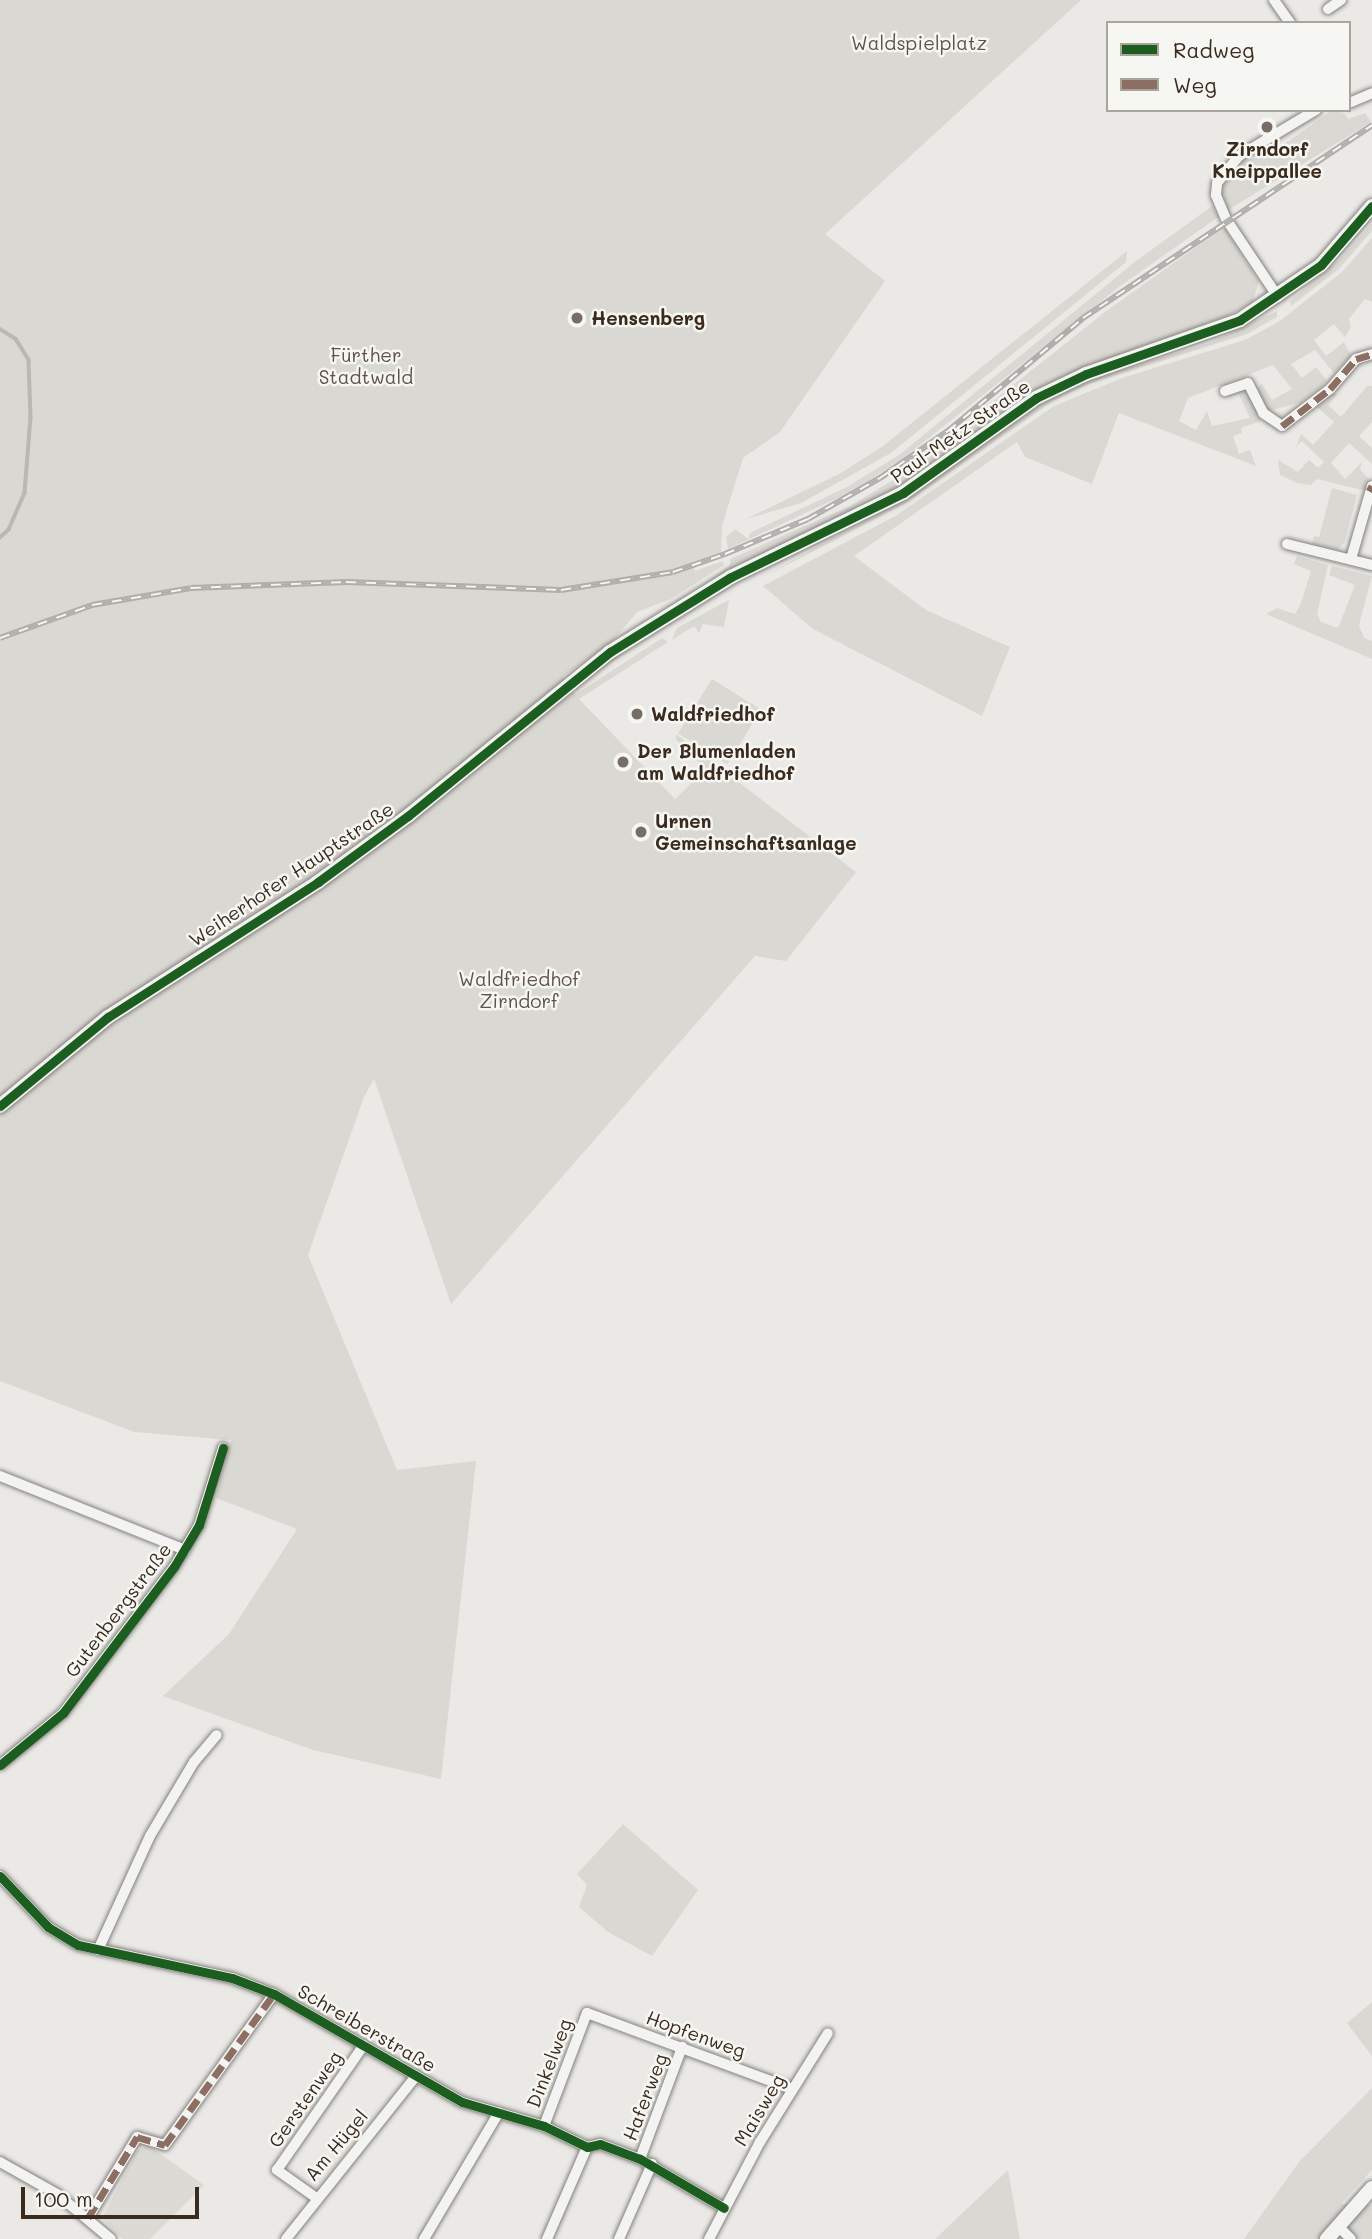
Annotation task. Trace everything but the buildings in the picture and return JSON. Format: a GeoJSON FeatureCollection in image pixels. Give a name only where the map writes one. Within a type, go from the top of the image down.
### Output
{"type":"FeatureCollection","features":[{"type":"Feature","properties":{"kind":"street"},"geometry":{"type":"LineString","coordinates":[[1274,0],[1289,21]]}},
{"type":"Feature","properties":{"kind":"street"},"geometry":{"type":"LineString","coordinates":[[1328,9],[1341,0]]}},
{"type":"Feature","properties":{"kind":"street"},"geometry":{"type":"LineString","coordinates":[[1351,102],[1372,93]]}},
{"type":"Feature","properties":{"kind":"street"},"geometry":{"type":"LineString","coordinates":[[1278,297],[1226,219],[1216,195],[1217,183],[1239,156],[1313,112]]}},
{"type":"Feature","properties":{"kind":"street","name":"Paul-Metz-Straße"},"geometry":{"type":"LineString","coordinates":[[702,595],[903,493],[1036,398],[1086,374],[1213,333],[1278,297],[1321,265],[1372,206]]}},
{"type":"Feature","properties":{"kind":"street"},"geometry":{"type":"LineString","coordinates":[[1224,391],[1248,383],[1263,413],[1282,426],[1330,389],[1356,359],[1372,353]]}},
{"type":"Feature","properties":{"kind":"street"},"geometry":{"type":"LineString","coordinates":[[1351,559],[1371,489]]}},
{"type":"Feature","properties":{"kind":"street"},"geometry":{"type":"LineString","coordinates":[[1287,544],[1372,565]]}},
{"type":"Feature","properties":{"kind":"street","name":"Weiherhofer Hauptstraße"},"geometry":{"type":"LineString","coordinates":[[0,1106],[108,1017],[318,882],[408,816],[567,684],[702,595]]}},
{"type":"Feature","properties":{"kind":"street","name":"Gutenbergstraße"},"geometry":{"type":"LineString","coordinates":[[0,1765],[63,1713],[185,1550],[199,1525],[223,1448]]}},
{"type":"Feature","properties":{"kind":"street"},"geometry":{"type":"LineString","coordinates":[[0,1476],[185,1550]]}},
{"type":"Feature","properties":{"kind":"street"},"geometry":{"type":"LineString","coordinates":[[98,1950],[150,1836],[194,1762],[217,1735]]}},
{"type":"Feature","properties":{"kind":"street","name":"Schreiberstraße"},"geometry":{"type":"LineString","coordinates":[[0,1876],[48,1927],[78,1945],[232,1978],[274,1994],[462,2102],[544,2126],[587,2147],[600,2144],[640,2159],[724,2208]]}},
{"type":"Feature","properties":{"kind":"street"},"geometry":{"type":"LineString","coordinates":[[88,2218],[138,2137],[165,2145],[274,1994]]}},
{"type":"Feature","properties":{"kind":"street","name":"Hopfenweg"},"geometry":{"type":"LineString","coordinates":[[587,2013],[792,2089]]}},
{"type":"Feature","properties":{"kind":"street","name":"Dinkelweg"},"geometry":{"type":"LineString","coordinates":[[544,2126],[587,2013]]}},
{"type":"Feature","properties":{"kind":"street","name":"Maisweg"},"geometry":{"type":"LineString","coordinates":[[709,2239],[792,2089],[828,2033]]}},
{"type":"Feature","properties":{"kind":"street","name":"Gerstenweg"},"geometry":{"type":"LineString","coordinates":[[315,2197],[277,2170],[364,2045]]}},
{"type":"Feature","properties":{"kind":"street","name":"Haferweg"},"geometry":{"type":"LineString","coordinates":[[640,2159],[682,2048]]}},
{"type":"Feature","properties":{"kind":"street","name":"Am Hügel"},"geometry":{"type":"LineString","coordinates":[[286,2239],[315,2197],[416,2076]]}},
{"type":"Feature","properties":{"kind":"street"},"geometry":{"type":"LineString","coordinates":[[424,2239],[499,2112]]}},
{"type":"Feature","properties":{"kind":"street"},"geometry":{"type":"LineString","coordinates":[[547,2239],[587,2147]]}},
{"type":"Feature","properties":{"kind":"street"},"geometry":{"type":"LineString","coordinates":[[0,2162],[26,2174],[88,2218],[111,2239]]}},
{"type":"Feature","properties":{"kind":"street"},"geometry":{"type":"LineString","coordinates":[[619,2239],[652,2164]]}},
{"type":"Feature","properties":{"kind":"street"},"geometry":{"type":"LineString","coordinates":[[1327,2239],[1372,2188]]}},
{"type":"Feature","properties":{"kind":"street"},"geometry":{"type":"LineString","coordinates":[[1338,2226],[1350,2239]]}},
{"type":"Feature","properties":{"kind":"shaded area"},"geometry":{"type":"Polygon","coordinates":[[[148,2145],[204,2185],[150,2239],[123,2239],[102,2218],[137,2151],[148,2145]]]}},
{"type":"Feature","properties":{"kind":"green space","name":"Fürther Stadtwald"},"geometry":{"type":"Polygon","coordinates":[[[0,0],[1081,0],[825,234],[885,281],[780,432],[743,458],[722,526],[721,552],[692,562],[695,571],[723,561],[724,565],[671,599],[637,612],[611,643],[562,677],[570,687],[614,654],[632,648],[572,690],[576,694],[662,638],[668,642],[579,699],[675,799],[706,769],[676,740],[676,734],[856,872],[786,961],[755,956],[451,1304],[374,1079],[364,1097],[308,1255],[397,1470],[476,1461],[441,1779],[313,1750],[163,1696],[229,1634],[297,1529],[216,1498],[231,1440],[134,1432],[0,1381],[0,0]]]}},
{"type":"Feature","properties":{"kind":"green space"},"geometry":{"type":"Polygon","coordinates":[[[1329,112],[1344,113],[1348,119],[1365,113],[1371,122],[1228,210],[1222,190],[1233,169],[1243,161],[1281,153],[1279,148],[1329,112]]]}},
{"type":"Feature","properties":{"kind":"green space"},"geometry":{"type":"Polygon","coordinates":[[[1212,206],[1218,217],[1119,287],[901,460],[851,492],[728,549],[726,537],[735,529],[748,539],[750,533],[845,488],[899,455],[1136,261],[1212,206]]]}},
{"type":"Feature","properties":{"kind":"green space"},"geometry":{"type":"Polygon","coordinates":[[[1372,223],[1372,231],[1339,269],[1291,306],[1290,301],[1340,259],[1372,223]]]}},
{"type":"Feature","properties":{"kind":"green space"},"geometry":{"type":"Polygon","coordinates":[[[1224,227],[1259,282],[1252,303],[1213,323],[1075,371],[1010,406],[900,486],[710,580],[730,565],[730,559],[850,506],[895,479],[1105,312],[1224,227]]]}},
{"type":"Feature","properties":{"kind":"green space"},"geometry":{"type":"Polygon","coordinates":[[[1372,238],[1372,302],[1365,299],[1349,319],[1351,327],[1345,337],[1334,324],[1314,340],[1326,356],[1344,342],[1351,355],[1334,373],[1315,350],[1291,364],[1302,378],[1316,367],[1327,381],[1321,387],[1300,403],[1267,411],[1256,388],[1262,384],[1272,400],[1292,389],[1273,365],[1188,398],[1179,421],[1196,430],[1207,411],[1212,426],[1250,418],[1237,390],[1249,393],[1261,421],[1241,428],[1242,433],[1233,436],[1239,454],[1250,450],[1256,466],[1119,413],[1092,484],[1025,457],[1017,442],[854,556],[926,610],[1010,647],[982,716],[813,629],[763,586],[897,515],[1054,406],[1122,378],[1245,340],[1280,321],[1342,272],[1372,238]]]}},
{"type":"Feature","properties":{"kind":"green space"},"geometry":{"type":"Polygon","coordinates":[[[1127,251],[1126,262],[891,453],[801,503],[746,519],[841,473],[883,446],[1127,251]]]}},
{"type":"Feature","properties":{"kind":"green space"},"geometry":{"type":"Polygon","coordinates":[[[1277,311],[1277,317],[1247,334],[1086,385],[1053,401],[905,504],[763,577],[913,493],[1035,406],[1082,382],[1209,343],[1277,311]]]}},
{"type":"Feature","properties":{"kind":"green space"},"geometry":{"type":"Polygon","coordinates":[[[1367,386],[1372,386],[1372,422],[1359,436],[1372,448],[1372,464],[1349,443],[1331,463],[1345,479],[1362,462],[1360,469],[1370,481],[1366,491],[1317,479],[1311,485],[1297,483],[1280,475],[1278,460],[1298,472],[1309,460],[1318,468],[1324,462],[1302,441],[1296,447],[1301,434],[1313,445],[1334,422],[1316,406],[1332,391],[1337,395],[1328,405],[1341,417],[1367,386]]]}},
{"type":"Feature","properties":{"kind":"green space"},"geometry":{"type":"Polygon","coordinates":[[[1332,488],[1357,495],[1345,541],[1338,550],[1312,544],[1314,536],[1319,537],[1332,488]]]}},
{"type":"Feature","properties":{"kind":"green space"},"geometry":{"type":"Polygon","coordinates":[[[1297,556],[1328,565],[1317,614],[1321,622],[1338,628],[1355,585],[1329,575],[1332,566],[1372,576],[1359,625],[1364,638],[1372,641],[1372,659],[1266,614],[1277,608],[1295,614],[1301,603],[1311,571],[1294,564],[1297,556]]]}},
{"type":"Feature","properties":{"kind":"green space"},"geometry":{"type":"Polygon","coordinates":[[[729,600],[724,627],[703,624],[699,633],[694,626],[672,640],[677,628],[729,600]]]}},
{"type":"Feature","properties":{"kind":"green space"},"geometry":{"type":"Polygon","coordinates":[[[712,679],[761,710],[727,764],[678,733],[712,679]]]}},
{"type":"Feature","properties":{"kind":"green space"},"geometry":{"type":"Polygon","coordinates":[[[623,1824],[698,1890],[652,1956],[608,1932],[579,1907],[587,1885],[577,1874],[623,1824]]]}},
{"type":"Feature","properties":{"kind":"green space"},"geometry":{"type":"Polygon","coordinates":[[[1372,2002],[1372,2056],[1347,2023],[1372,2002]]]}},
{"type":"Feature","properties":{"kind":"green space"},"geometry":{"type":"Polygon","coordinates":[[[1372,2088],[1372,2170],[1341,2204],[1372,2205],[1372,2239],[1244,2239],[1299,2162],[1372,2088]]]}},
{"type":"Feature","properties":{"kind":"green space"},"geometry":{"type":"Polygon","coordinates":[[[1008,2170],[1020,2239],[935,2239],[1008,2170]]]}},
{"type":"Feature","properties":{"kind":"waterway"},"geometry":{"type":"LineString","coordinates":[[0,329],[16,339],[29,360],[31,417],[25,493],[9,530],[0,538]]}},
{"type":"Feature","properties":{"kind":"railway"},"geometry":{"type":"LineString","coordinates":[[0,638],[92,605],[191,588],[346,582],[561,590],[673,572],[725,554],[808,519],[880,478],[948,431],[1083,318],[1372,125]]}},
{"type":"Feature","properties":{"kind":"marked path"},"geometry":{"type":"LineString","coordinates":[[1282,426],[1330,389],[1356,359],[1372,354]]}},
{"type":"Feature","properties":{"kind":"marked path"},"geometry":{"type":"LineString","coordinates":[[1369,491],[1372,486]]}},
{"type":"Feature","properties":{"kind":"marked path"},"geometry":{"type":"LineString","coordinates":[[88,2218],[137,2137],[165,2145],[274,1994]]}},
{"type":"Feature","properties":{"kind":"cycle path"},"geometry":{"type":"LineString","coordinates":[[0,1106],[108,1017],[318,882],[408,816],[610,652],[731,577],[903,493],[1036,398],[1086,374],[1240,320],[1321,265],[1372,206]]}},
{"type":"Feature","properties":{"kind":"cycle path"},"geometry":{"type":"LineString","coordinates":[[0,1765],[63,1713],[174,1567],[199,1525],[223,1448]]}},
{"type":"Feature","properties":{"kind":"cycle path"},"geometry":{"type":"LineString","coordinates":[[0,1876],[48,1927],[78,1945],[232,1978],[274,1994],[462,2102],[544,2126],[587,2147],[600,2144],[640,2159],[724,2208]]}},
{"type":"Feature","properties":{"kind":"place","name":"Zirndorf Kneippallee"},"geometry":{"type":"Point","coordinates":[1267,127]}},
{"type":"Feature","properties":{"kind":"place","name":"Hensenberg"},"geometry":{"type":"Point","coordinates":[577,318]}},
{"type":"Feature","properties":{"kind":"place","name":"Waldfriedhof"},"geometry":{"type":"Point","coordinates":[637,714]}},
{"type":"Feature","properties":{"kind":"place","name":"Der Blumenladen am Waldfriedhof"},"geometry":{"type":"Point","coordinates":[623,762]}},
{"type":"Feature","properties":{"kind":"place","name":"Urnen Gemeinschaftsanlage"},"geometry":{"type":"Point","coordinates":[641,832]}},
{"type":"Feature","properties":{"kind":"park label","name":"Waldspielplatz"},"geometry":{"type":"Point","coordinates":[919,43]}},
{"type":"Feature","properties":{"kind":"park label","name":"Waldfriedhof Zirndorf"},"geometry":{"type":"Point","coordinates":[519,990]}}]}
